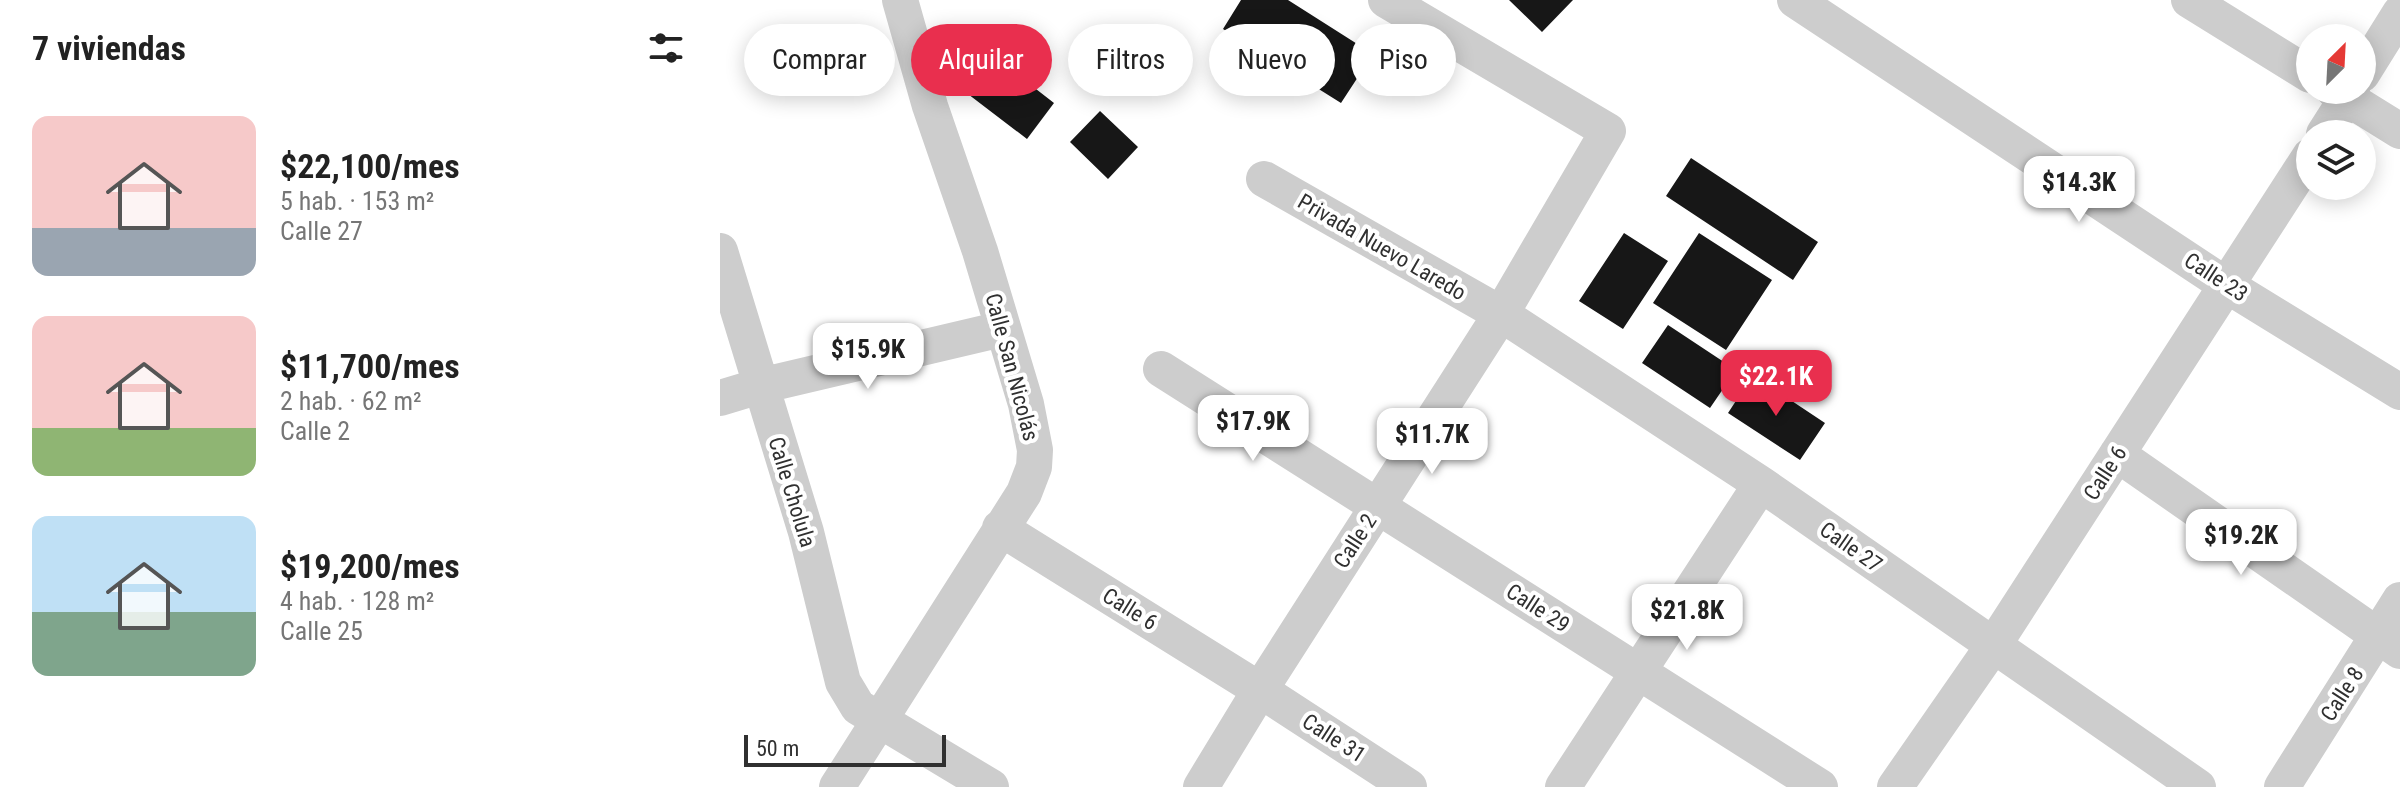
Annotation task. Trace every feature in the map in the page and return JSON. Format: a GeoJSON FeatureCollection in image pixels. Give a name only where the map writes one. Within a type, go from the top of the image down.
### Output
{"type":"FeatureCollection","features":[{"type":"Feature","properties":{"kind":"street","name":"Calle San Nicolás"},"geometry":{"type":"LineString","coordinates":[[837,787],[1024,493],[1034,467],[1035,450],[1026,404],[980,251],[930,106],[900,0]]}},
{"type":"Feature","properties":{"kind":"street"},"geometry":{"type":"LineString","coordinates":[[1386,0],[1427,24]]}},
{"type":"Feature","properties":{"kind":"street"},"geometry":{"type":"LineString","coordinates":[[1438,0],[1445,24]]}},
{"type":"Feature","properties":{"kind":"street","name":"Calle 23"},"geometry":{"type":"LineString","coordinates":[[1795,0],[2226,285],[2400,392]]}},
{"type":"Feature","properties":{"kind":"street"},"geometry":{"type":"LineString","coordinates":[[2189,0],[2296,66]]}},
{"type":"Feature","properties":{"kind":"street"},"geometry":{"type":"LineString","coordinates":[[2376,48],[2400,13]]}},
{"type":"Feature","properties":{"kind":"street","name":"Calle 2"},"geometry":{"type":"LineString","coordinates":[[1201,787],[1377,505],[1501,314],[1608,131],[1456,41]]}},
{"type":"Feature","properties":{"kind":"street"},"geometry":{"type":"LineString","coordinates":[[2368,104],[2400,131]]}},
{"type":"Feature","properties":{"kind":"street","name":"Calle 6"},"geometry":{"type":"LineString","coordinates":[[1895,787],[1993,646],[2296,178]]}},
{"type":"Feature","properties":{"kind":"street","name":"Privada Nuevo Laredo"},"geometry":{"type":"LineString","coordinates":[[1264,179],[1501,314]]}},
{"type":"Feature","properties":{"kind":"street","name":"Calle Cholula"},"geometry":{"type":"LineString","coordinates":[[720,251],[806,532],[843,682],[858,707],[991,787]]}},
{"type":"Feature","properties":{"kind":"street","name":"Calle 27"},"geometry":{"type":"LineString","coordinates":[[1501,314],[1761,484],[2198,787]]}},
{"type":"Feature","properties":{"kind":"street"},"geometry":{"type":"LineString","coordinates":[[720,398],[1002,329]]}},
{"type":"Feature","properties":{"kind":"street","name":"Calle 29"},"geometry":{"type":"LineString","coordinates":[[1161,369],[1820,787]]}},
{"type":"Feature","properties":{"kind":"street"},"geometry":{"type":"LineString","coordinates":[[2117,454],[2389,644]]}},
{"type":"Feature","properties":{"kind":"street"},"geometry":{"type":"LineString","coordinates":[[1563,787],[1761,484]]}},
{"type":"Feature","properties":{"kind":"street","name":"Calle 6"},"geometry":{"type":"LineString","coordinates":[[1000,528],[1260,690]]}},
{"type":"Feature","properties":{"kind":"street","name":"Calle 8"},"geometry":{"type":"LineString","coordinates":[[2282,787],[2389,644],[2400,600]]}},
{"type":"Feature","properties":{"kind":"street","name":"Calle 31"},"geometry":{"type":"LineString","coordinates":[[1260,690],[1409,787]]}},
{"type":"Feature","properties":{"kind":"building"},"geometry":{"type":"Polygon","coordinates":[[[1241,0],[1288,0],[1326,24],[1226,24],[1241,0]]]}},
{"type":"Feature","properties":{"kind":"building"},"geometry":{"type":"Polygon","coordinates":[[[1509,0],[1573,0],[1542,32],[1509,0]]]}},
{"type":"Feature","properties":{"kind":"building"},"geometry":{"type":"Polygon","coordinates":[[[1335,30],[1351,40],[1351,88],[1341,103],[1330,96],[1335,96],[1335,30]]]}},
{"type":"Feature","properties":{"kind":"building"},"geometry":{"type":"Polygon","coordinates":[[[971,96],[1045,96],[1054,103],[1027,139],[971,96]]]}},
{"type":"Feature","properties":{"kind":"building"},"geometry":{"type":"Polygon","coordinates":[[[1100,111],[1138,147],[1108,179],[1070,142],[1100,111]]]}},
{"type":"Feature","properties":{"kind":"building"},"geometry":{"type":"Polygon","coordinates":[[[1691,158],[1818,242],[1793,280],[1666,196],[1691,158]]]}},
{"type":"Feature","properties":{"kind":"building"},"geometry":{"type":"Polygon","coordinates":[[[1624,233],[1668,261],[1623,329],[1579,301],[1624,233]]]}},
{"type":"Feature","properties":{"kind":"building"},"geometry":{"type":"Polygon","coordinates":[[[1699,233],[1772,280],[1726,350],[1653,303],[1699,233]]]}},
{"type":"Feature","properties":{"kind":"building"},"geometry":{"type":"Polygon","coordinates":[[[1668,325],[1736,370],[1710,408],[1642,363],[1668,325]]]}},
{"type":"Feature","properties":{"kind":"building"},"geometry":{"type":"Polygon","coordinates":[[[1753,375],[1825,423],[1800,460],[1728,413],[1753,375]]]}}]}
